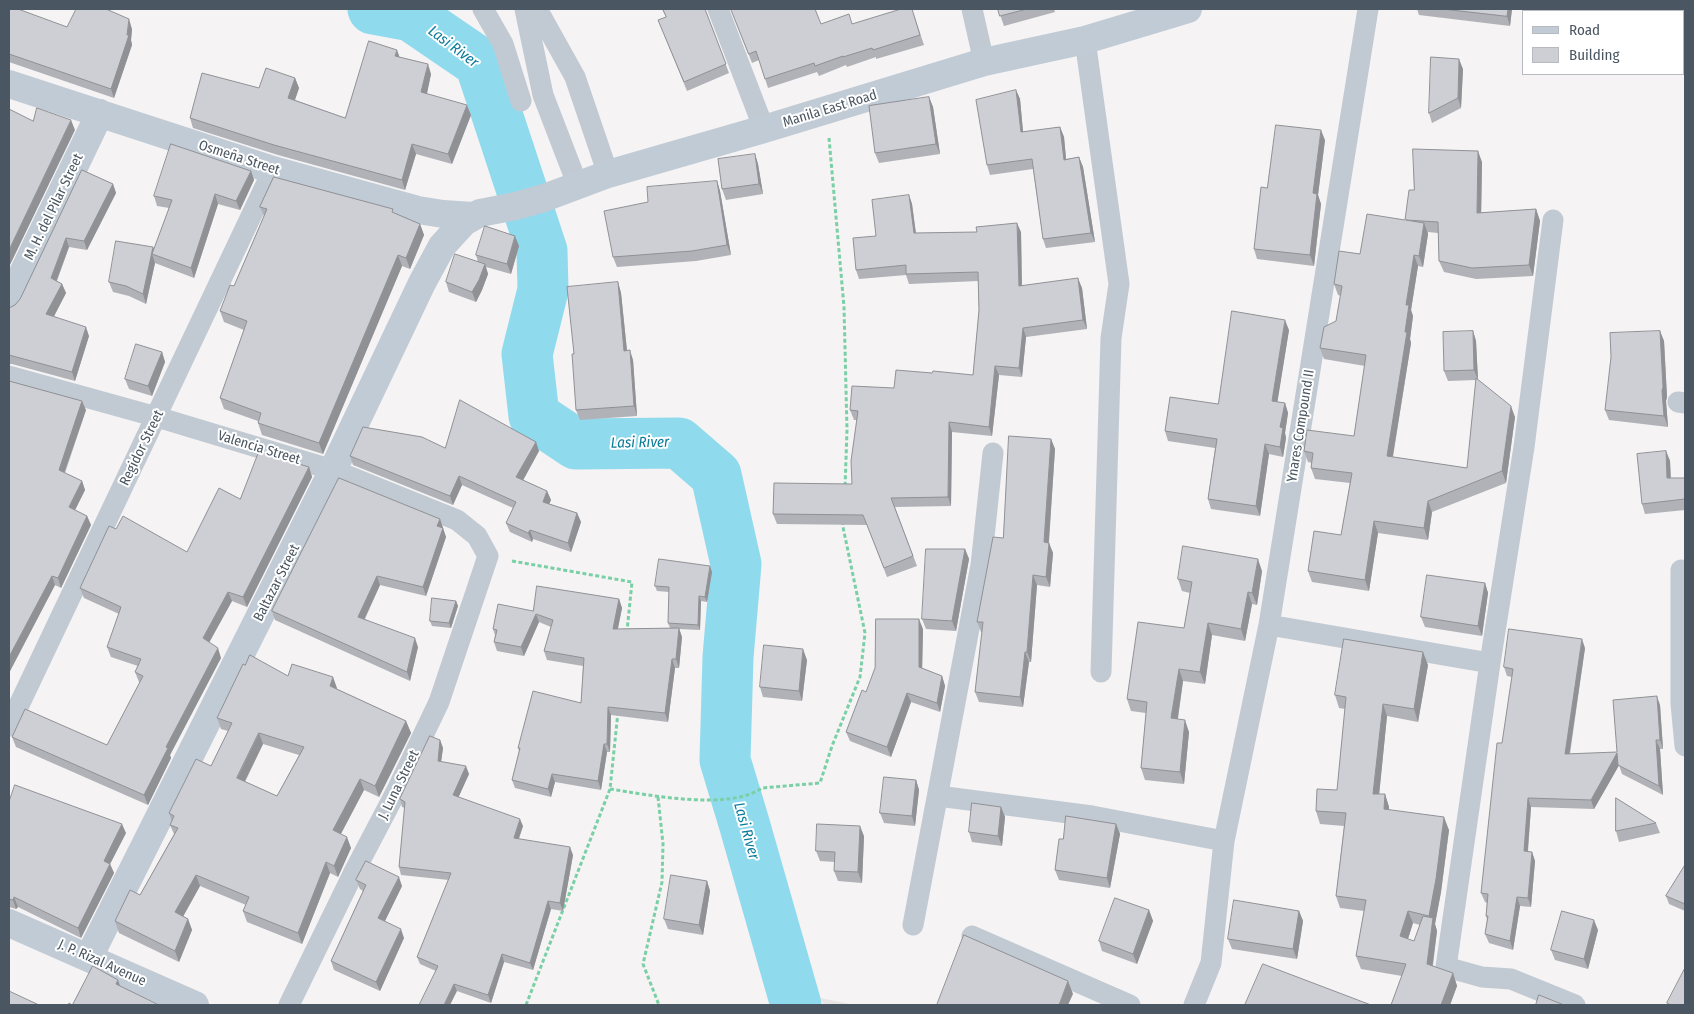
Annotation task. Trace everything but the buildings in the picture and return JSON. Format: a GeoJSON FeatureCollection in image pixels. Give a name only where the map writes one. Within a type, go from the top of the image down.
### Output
{"type":"FeatureCollection","features":[{"type":"Feature","properties":{"kind":"main road","name":"Manila East Road"},"geometry":{"type":"LineString","coordinates":[[473,216],[544,198],[608,174],[984,62],[1085,40],[1188,9]]}},
{"type":"Feature","properties":{"kind":"main road","name":"Osmeña Street"},"geometry":{"type":"LineString","coordinates":[[9,84],[273,170],[418,210],[473,216]]}},
{"type":"Feature","properties":{"kind":"main road","name":"M. H. del Pilar Street"},"geometry":{"type":"LineString","coordinates":[[9,302],[100,113]]}},
{"type":"Feature","properties":{"kind":"main road","name":"Baltazar Street"},"geometry":{"type":"LineString","coordinates":[[89,957],[333,470],[435,259],[448,238],[473,216]]}},
{"type":"Feature","properties":{"kind":"main road","name":"J. P. Rizal Avenue"},"geometry":{"type":"LineString","coordinates":[[9,923],[195,1005]]}},
{"type":"Feature","properties":{"kind":"street"},"geometry":{"type":"LineString","coordinates":[[483,9],[503,44],[521,101]]}},
{"type":"Feature","properties":{"kind":"street"},"geometry":{"type":"LineString","coordinates":[[525,9],[543,95],[578,186]]}},
{"type":"Feature","properties":{"kind":"street"},"geometry":{"type":"LineString","coordinates":[[532,9],[541,16],[575,77],[608,174]]}},
{"type":"Feature","properties":{"kind":"street"},"geometry":{"type":"LineString","coordinates":[[718,9],[764,129]]}},
{"type":"Feature","properties":{"kind":"street"},"geometry":{"type":"LineString","coordinates":[[972,9],[984,62]]}},
{"type":"Feature","properties":{"kind":"street","name":"Ynares Compound II"},"geometry":{"type":"LineString","coordinates":[[1194,1005],[1211,963],[1224,841],[1270,625],[1368,9]]}},
{"type":"Feature","properties":{"kind":"street"},"geometry":{"type":"LineString","coordinates":[[1085,40],[1119,284],[1111,338],[1101,672]]}},
{"type":"Feature","properties":{"kind":"street","name":"Regidor Street"},"geometry":{"type":"LineString","coordinates":[[9,726],[273,170]]}},
{"type":"Feature","properties":{"kind":"street"},"geometry":{"type":"LineString","coordinates":[[1552,220],[1524,447],[1446,967],[1482,977],[1511,979],[1575,1005]]}},
{"type":"Feature","properties":{"kind":"street","name":"Valencia Street"},"geometry":{"type":"LineString","coordinates":[[9,376],[157,417],[333,470],[457,520],[477,536],[488,556]]}},
{"type":"Feature","properties":{"kind":"street"},"geometry":{"type":"LineString","coordinates":[[912,925],[981,565],[993,453]]}},
{"type":"Feature","properties":{"kind":"street","name":"J. Luna Street"},"geometry":{"type":"LineString","coordinates":[[289,1005],[353,874],[396,792],[438,702],[488,556]]}},
{"type":"Feature","properties":{"kind":"street"},"geometry":{"type":"LineString","coordinates":[[1685,571],[1681,570],[1685,746]]}},
{"type":"Feature","properties":{"kind":"street"},"geometry":{"type":"LineString","coordinates":[[1270,625],[1490,664]]}},
{"type":"Feature","properties":{"kind":"street"},"geometry":{"type":"LineString","coordinates":[[938,796],[1092,816],[1224,841]]}},
{"type":"Feature","properties":{"kind":"street"},"geometry":{"type":"LineString","coordinates":[[972,936],[1130,1005]]}},
{"type":"Feature","properties":{"kind":"path"},"geometry":{"type":"LineString","coordinates":[[826,109],[844,307],[848,430],[845,488]]}},
{"type":"Feature","properties":{"kind":"path"},"geometry":{"type":"LineString","coordinates":[[610,789],[658,797],[717,801],[755,792],[762,788],[820,783],[832,746],[860,677],[865,633],[843,528],[843,518]]}},
{"type":"Feature","properties":{"kind":"path"},"geometry":{"type":"LineString","coordinates":[[488,556],[632,582],[627,632]]}},
{"type":"Feature","properties":{"kind":"path"},"geometry":{"type":"LineString","coordinates":[[526,1005],[610,789],[619,710]]}},
{"type":"Feature","properties":{"kind":"path"},"geometry":{"type":"LineString","coordinates":[[658,797],[663,844],[662,882],[643,964],[659,1005]]}},
{"type":"Feature","properties":{"kind":"shaded area"},"geometry":{"type":"Polygon","coordinates":[[[820,998],[855,1005],[824,1005],[820,998]]]}},
{"type":"Feature","properties":{"kind":"waterway","name":"Lasi River"},"geometry":{"type":"LineString","coordinates":[[373,9],[411,16],[480,63],[542,251],[543,290],[527,354],[534,416],[576,444],[679,443],[716,475],[736,564],[728,657],[725,760],[796,1005]]}}]}
